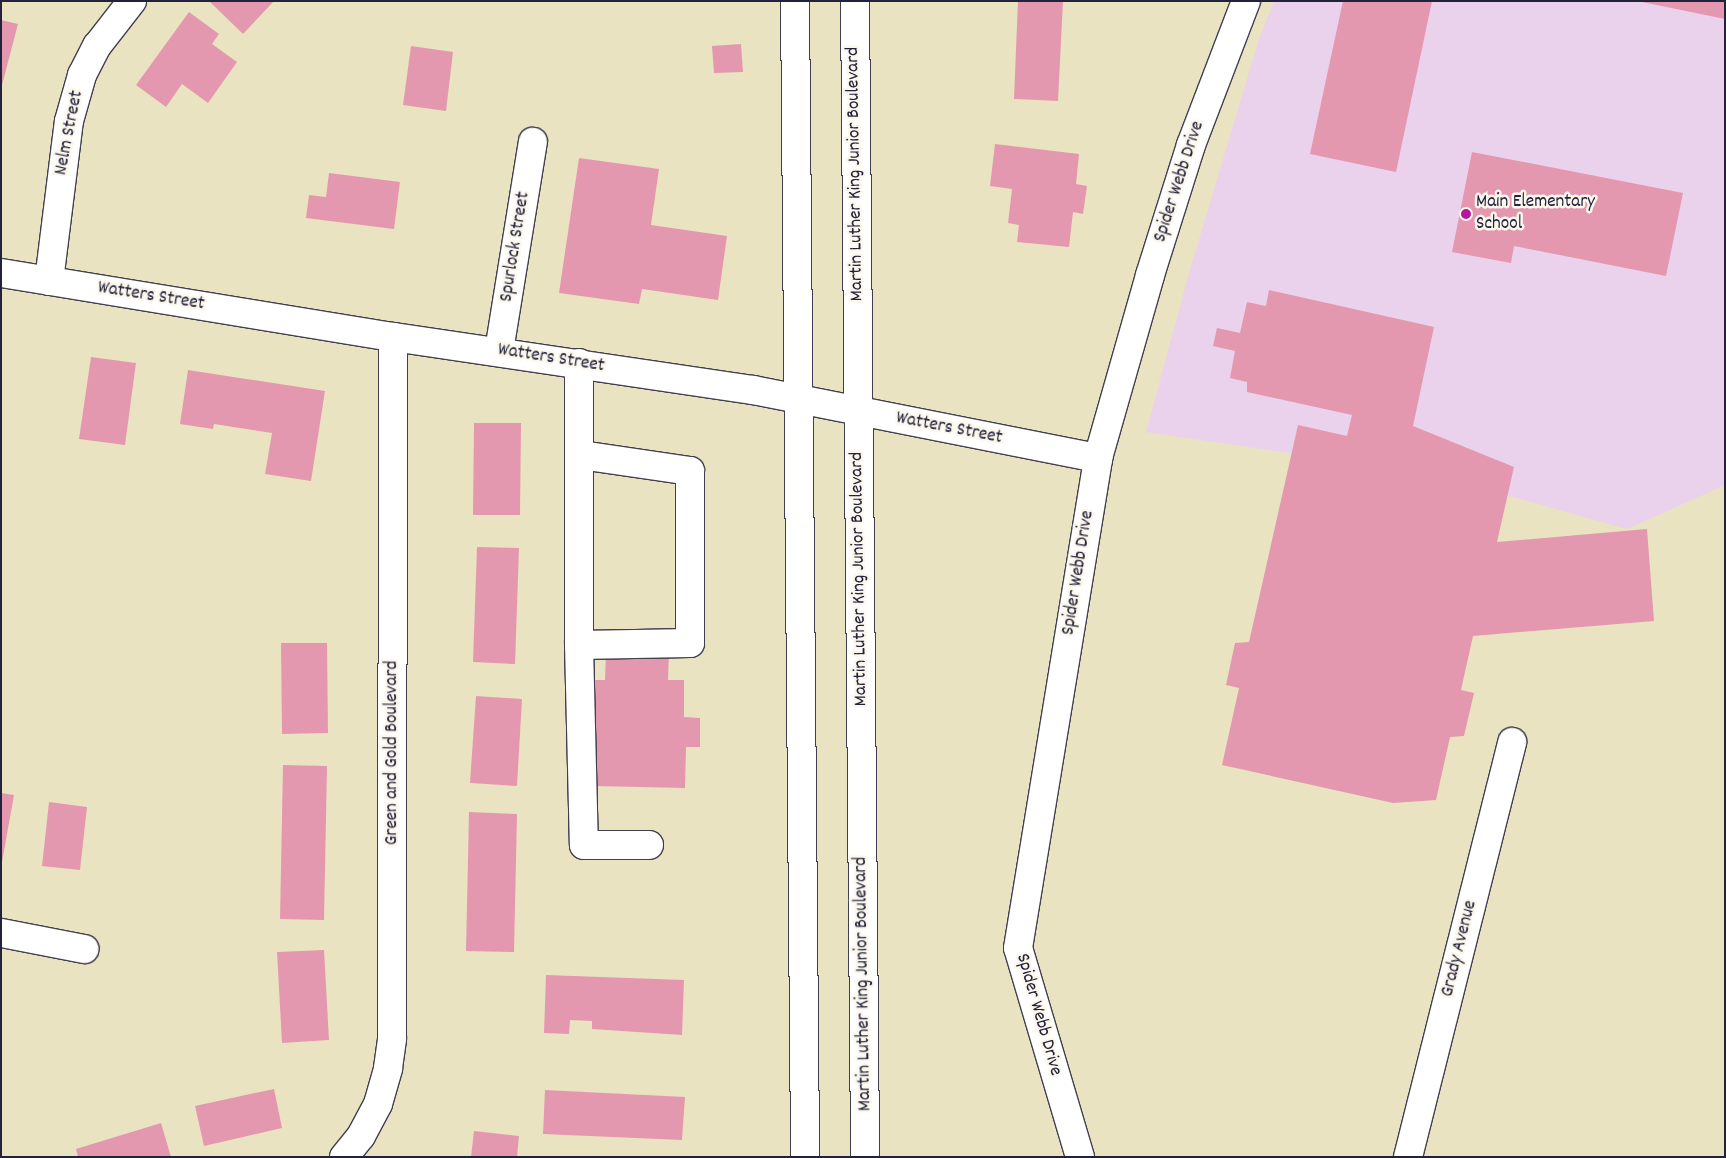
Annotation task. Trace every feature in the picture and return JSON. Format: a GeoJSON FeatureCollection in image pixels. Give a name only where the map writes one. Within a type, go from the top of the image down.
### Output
{"type":"FeatureCollection","features":[{"type":"Feature","properties":{"kind":"street","name":"Nelm Street"},"geometry":{"type":"LineString","coordinates":[[48,281],[69,122],[82,75],[96,46],[132,1]]}},
{"type":"Feature","properties":{"kind":"street"},"geometry":{"type":"LineString","coordinates":[[795,1],[805,1157]]}},
{"type":"Feature","properties":{"kind":"street","name":"Martin Luther King Junior Boulevard"},"geometry":{"type":"LineString","coordinates":[[855,1],[865,1157]]}},
{"type":"Feature","properties":{"kind":"street","name":"Spider Webb Drive"},"geometry":{"type":"LineString","coordinates":[[1080,1157],[1018,948],[1098,458],[1150,275],[1188,154],[1246,1]]}},
{"type":"Feature","properties":{"kind":"street","name":"Spurlock Street"},"geometry":{"type":"LineString","coordinates":[[499,351],[533,142]]}},
{"type":"Feature","properties":{"kind":"street","name":"Watters Street"},"geometry":{"type":"LineString","coordinates":[[1,273],[393,337],[579,363],[798,398],[858,412],[1098,458]]}},
{"type":"Feature","properties":{"kind":"street","name":"Green and Gold Boulevard"},"geometry":{"type":"LineString","coordinates":[[344,1157],[361,1136],[378,1104],[388,1068],[392,1038],[393,337]]}},
{"type":"Feature","properties":{"kind":"street"},"geometry":{"type":"LineString","coordinates":[[579,363],[579,645],[584,846],[649,844]]}},
{"type":"Feature","properties":{"kind":"street"},"geometry":{"type":"LineString","coordinates":[[579,645],[690,643],[690,471],[580,455]]}},
{"type":"Feature","properties":{"kind":"street","name":"Grady Avenue"},"geometry":{"type":"LineString","coordinates":[[1408,1157],[1512,742]]}},
{"type":"Feature","properties":{"kind":"street"},"geometry":{"type":"LineString","coordinates":[[1,933],[84,949]]}},
{"type":"Feature","properties":{"kind":"shaded area","name":"Main Elementary School"},"geometry":{"type":"Polygon","coordinates":[[[1274,1],[1725,1],[1725,485],[1627,529],[1431,474],[1146,432],[1189,273],[1259,39],[1274,1]]]}},
{"type":"Feature","properties":{"kind":"building"},"geometry":{"type":"Polygon","coordinates":[[[209,1],[274,1],[243,34],[209,1]]]}},
{"type":"Feature","properties":{"kind":"building"},"geometry":{"type":"Polygon","coordinates":[[[1018,1],[1063,1],[1058,101],[1014,99],[1018,1]]]}},
{"type":"Feature","properties":{"kind":"building"},"geometry":{"type":"Polygon","coordinates":[[[1343,1],[1432,1],[1396,172],[1310,154],[1343,1]]]}},
{"type":"Feature","properties":{"kind":"building"},"geometry":{"type":"Polygon","coordinates":[[[1642,1],[1725,1],[1725,19],[1642,2],[1642,1]]]}},
{"type":"Feature","properties":{"kind":"building"},"geometry":{"type":"Polygon","coordinates":[[[189,12],[219,34],[212,44],[237,62],[208,103],[182,84],[166,107],[136,85],[189,12]]]}},
{"type":"Feature","properties":{"kind":"building"},"geometry":{"type":"Polygon","coordinates":[[[1,20],[18,24],[2,85],[1,85],[1,20]]]}},
{"type":"Feature","properties":{"kind":"building"},"geometry":{"type":"Polygon","coordinates":[[[741,44],[743,72],[714,73],[712,46],[741,44]]]}},
{"type":"Feature","properties":{"kind":"building"},"geometry":{"type":"Polygon","coordinates":[[[411,46],[453,52],[446,111],[403,105],[411,46]]]}},
{"type":"Feature","properties":{"kind":"building"},"geometry":{"type":"Polygon","coordinates":[[[995,144],[1079,154],[1076,184],[1087,186],[1083,214],[1073,212],[1069,247],[1017,242],[1019,225],[1008,223],[1012,189],[990,186],[995,144]]]}},
{"type":"Feature","properties":{"kind":"building"},"geometry":{"type":"Polygon","coordinates":[[[1472,152],[1683,193],[1666,276],[1514,246],[1511,263],[1452,252],[1472,152]]]}},
{"type":"Feature","properties":{"kind":"building"},"geometry":{"type":"Polygon","coordinates":[[[579,158],[659,169],[651,225],[727,236],[718,300],[642,289],[639,304],[559,293],[579,158]]]}},
{"type":"Feature","properties":{"kind":"building"},"geometry":{"type":"Polygon","coordinates":[[[329,173],[400,182],[394,229],[306,218],[309,195],[326,197],[329,173]]]}},
{"type":"Feature","properties":{"kind":"building"},"geometry":{"type":"Polygon","coordinates":[[[1269,290],[1434,327],[1413,426],[1514,467],[1497,542],[1647,529],[1654,621],[1473,636],[1461,690],[1474,693],[1464,736],[1450,737],[1436,800],[1393,803],[1222,765],[1239,688],[1226,685],[1235,643],[1249,642],[1298,425],[1347,436],[1352,415],[1247,392],[1247,382],[1230,378],[1235,351],[1213,346],[1217,328],[1240,333],[1247,302],[1266,306],[1269,290]]]}},
{"type":"Feature","properties":{"kind":"building"},"geometry":{"type":"Polygon","coordinates":[[[91,357],[136,363],[125,445],[79,439],[91,357]]]}},
{"type":"Feature","properties":{"kind":"building"},"geometry":{"type":"Polygon","coordinates":[[[188,370],[325,391],[311,481],[265,474],[272,433],[214,424],[213,429],[180,424],[188,370]]]}},
{"type":"Feature","properties":{"kind":"building"},"geometry":{"type":"Polygon","coordinates":[[[474,423],[521,423],[520,515],[473,515],[474,423]]]}},
{"type":"Feature","properties":{"kind":"building"},"geometry":{"type":"Polygon","coordinates":[[[477,547],[519,548],[515,664],[473,662],[477,547]]]}},
{"type":"Feature","properties":{"kind":"building"},"geometry":{"type":"Polygon","coordinates":[[[281,643],[327,643],[328,733],[282,734],[281,643]]]}},
{"type":"Feature","properties":{"kind":"building"},"geometry":{"type":"Polygon","coordinates":[[[606,650],[669,651],[668,680],[684,680],[684,717],[700,718],[700,747],[686,747],[685,788],[593,786],[595,680],[605,680],[606,650]]]}},
{"type":"Feature","properties":{"kind":"building"},"geometry":{"type":"Polygon","coordinates":[[[476,696],[522,699],[517,786],[470,783],[476,696]]]}},
{"type":"Feature","properties":{"kind":"building"},"geometry":{"type":"Polygon","coordinates":[[[283,765],[327,766],[324,920],[280,919],[283,765]]]}},
{"type":"Feature","properties":{"kind":"building"},"geometry":{"type":"Polygon","coordinates":[[[1,793],[14,795],[2,862],[1,861],[1,793]]]}},
{"type":"Feature","properties":{"kind":"building"},"geometry":{"type":"Polygon","coordinates":[[[49,802],[87,807],[80,870],[42,866],[49,802]]]}},
{"type":"Feature","properties":{"kind":"building"},"geometry":{"type":"Polygon","coordinates":[[[469,812],[517,814],[514,952],[466,951],[469,812]]]}},
{"type":"Feature","properties":{"kind":"building"},"geometry":{"type":"Polygon","coordinates":[[[324,950],[329,1040],[282,1043],[277,952],[324,950]]]}},
{"type":"Feature","properties":{"kind":"building"},"geometry":{"type":"Polygon","coordinates":[[[546,975],[684,980],[682,1035],[592,1029],[592,1021],[570,1020],[569,1034],[544,1033],[546,975]]]}},
{"type":"Feature","properties":{"kind":"building"},"geometry":{"type":"Polygon","coordinates":[[[274,1089],[282,1128],[204,1146],[195,1106],[274,1089]]]}},
{"type":"Feature","properties":{"kind":"building"},"geometry":{"type":"Polygon","coordinates":[[[545,1090],[685,1097],[682,1140],[543,1134],[545,1090]]]}},
{"type":"Feature","properties":{"kind":"building"},"geometry":{"type":"Polygon","coordinates":[[[161,1123],[171,1157],[78,1157],[76,1149],[161,1123]]]}},
{"type":"Feature","properties":{"kind":"building"},"geometry":{"type":"Polygon","coordinates":[[[474,1131],[519,1136],[517,1157],[471,1157],[474,1131]]]}},
{"type":"Feature","properties":{"kind":"place","name":"Main Elementary School"},"geometry":{"type":"Point","coordinates":[1466,214]}}]}
